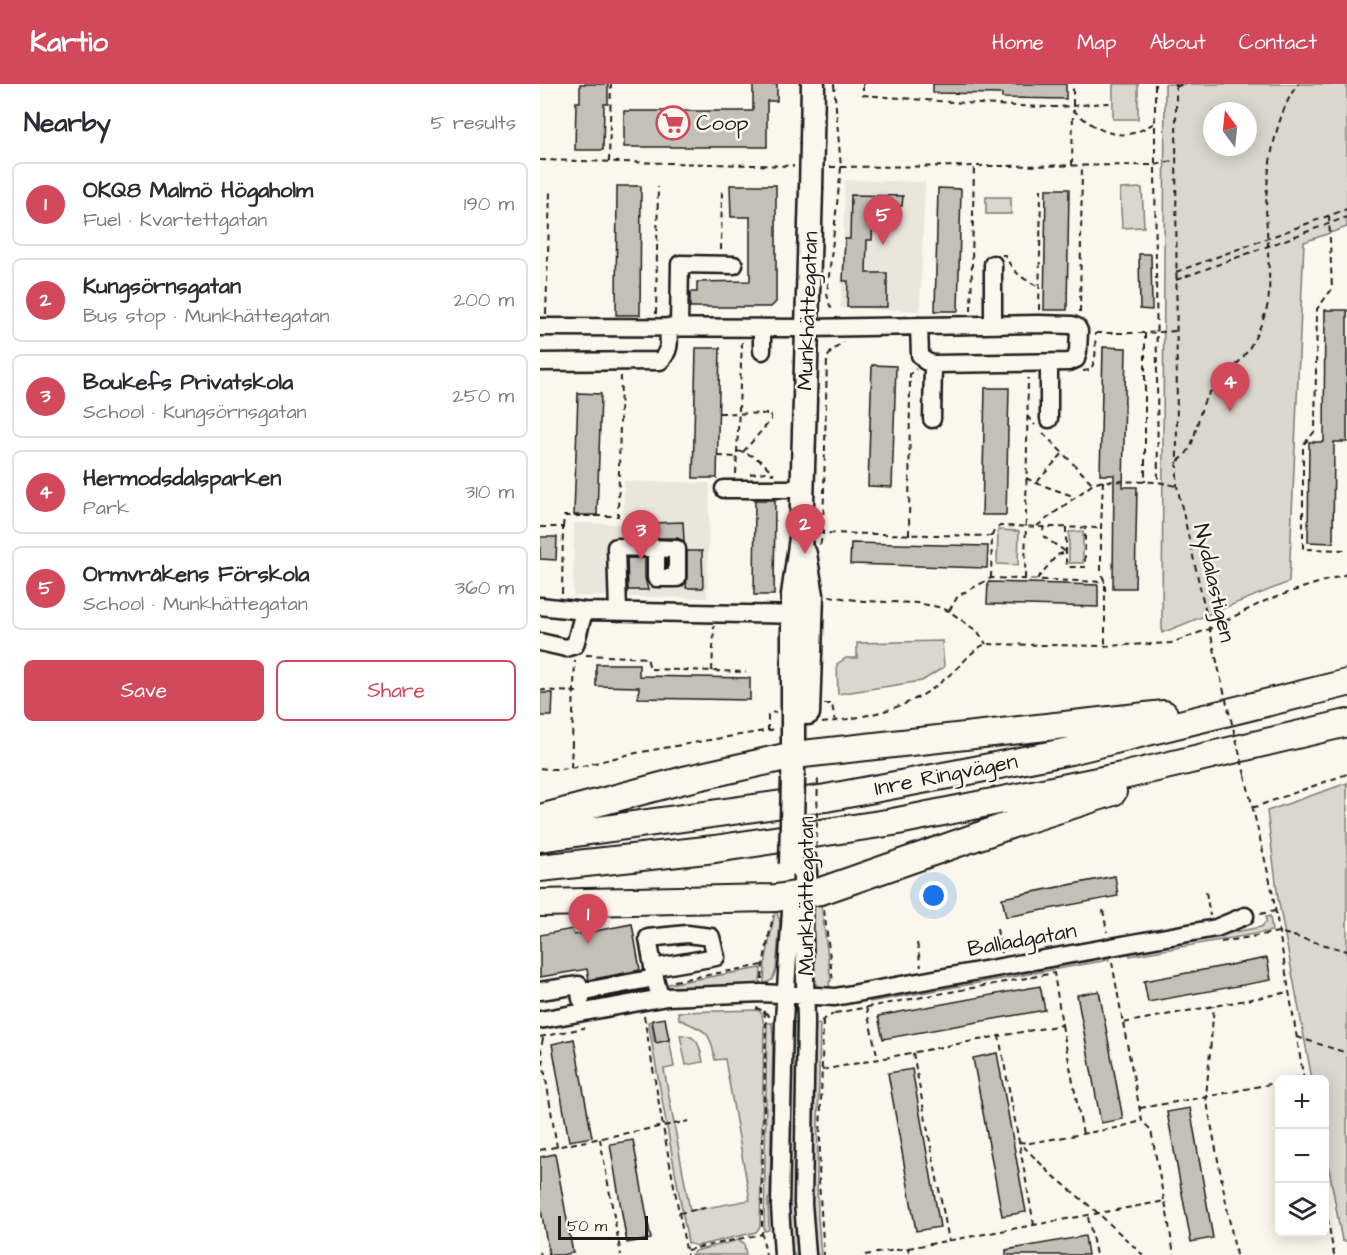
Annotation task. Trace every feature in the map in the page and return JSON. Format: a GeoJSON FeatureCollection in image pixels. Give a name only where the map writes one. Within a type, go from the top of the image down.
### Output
{"type":"FeatureCollection","features":[{"type":"Feature","properties":{"kind":"highway","name":"Inre Ringvägen"},"geometry":{"type":"LineString","coordinates":[[540,838],[826,798],[959,773],[1070,751],[1347,683]]}},
{"type":"Feature","properties":{"kind":"highway"},"geometry":{"type":"LineString","coordinates":[[540,818],[684,780],[1204,709],[1322,690]]}},
{"type":"Feature","properties":{"kind":"highway","name":"Inre Ringvägen"},"geometry":{"type":"LineString","coordinates":[[540,868],[714,849],[893,822],[1127,775],[1347,723]]}},
{"type":"Feature","properties":{"kind":"highway"},"geometry":{"type":"LineString","coordinates":[[540,903],[791,896],[821,891],[1013,824],[1305,733]]}},
{"type":"Feature","properties":{"kind":"main road","name":"Munkhättegatan"},"geometry":{"type":"LineString","coordinates":[[791,896],[804,862],[806,608],[793,595],[811,538],[803,489],[813,84]]}},
{"type":"Feature","properties":{"kind":"street"},"geometry":{"type":"LineString","coordinates":[[540,362],[660,361],[666,355],[669,346],[668,324],[680,264],[727,265]]}},
{"type":"Feature","properties":{"kind":"street"},"geometry":{"type":"LineString","coordinates":[[993,264],[993,325]]}},
{"type":"Feature","properties":{"kind":"street"},"geometry":{"type":"LineString","coordinates":[[543,326],[668,324],[808,328],[845,337],[919,326],[1072,325],[1087,332],[1076,359],[1069,362],[924,366]]}},
{"type":"Feature","properties":{"kind":"street"},"geometry":{"type":"LineString","coordinates":[[919,326],[921,355],[932,419]]}},
{"type":"Feature","properties":{"kind":"street"},"geometry":{"type":"LineString","coordinates":[[762,328],[762,351]]}},
{"type":"Feature","properties":{"kind":"street"},"geometry":{"type":"LineString","coordinates":[[1049,363],[1049,419]]}},
{"type":"Feature","properties":{"kind":"street"},"geometry":{"type":"LineString","coordinates":[[729,489],[803,489]]}},
{"type":"Feature","properties":{"kind":"street"},"geometry":{"type":"LineString","coordinates":[[618,612],[616,547],[656,549]]}},
{"type":"Feature","properties":{"kind":"street"},"geometry":{"type":"LineString","coordinates":[[540,606],[618,612],[806,608]]}},
{"type":"Feature","properties":{"kind":"street"},"geometry":{"type":"LineString","coordinates":[[540,642],[580,650],[584,611]]}},
{"type":"Feature","properties":{"kind":"street","name":"Munkhättegatan"},"geometry":{"type":"LineString","coordinates":[[783,1255],[780,1206],[785,994],[791,896]]}},
{"type":"Feature","properties":{"kind":"street","name":"Munkhättegatan"},"geometry":{"type":"LineString","coordinates":[[791,896],[804,936],[806,995],[803,1203],[807,1255]]}},
{"type":"Feature","properties":{"kind":"street","name":"Balladgatan"},"geometry":{"type":"LineString","coordinates":[[541,1024],[584,1012],[690,995],[761,993],[865,1000],[924,981],[1216,928],[1245,916]]}},
{"type":"Feature","properties":{"kind":"street"},"geometry":{"type":"LineString","coordinates":[[580,992],[654,973],[660,998]]}},
{"type":"Feature","properties":{"kind":"street"},"geometry":{"type":"LineString","coordinates":[[540,991],[579,985],[584,1012]]}},
{"type":"Feature","properties":{"kind":"path"},"geometry":{"type":"LineString","coordinates":[[609,162],[611,84]]}},
{"type":"Feature","properties":{"kind":"path"},"geometry":{"type":"LineString","coordinates":[[834,84],[841,168],[827,294],[833,311],[843,316],[845,337],[827,358],[811,538],[909,535],[992,536]]}},
{"type":"Feature","properties":{"kind":"path"},"geometry":{"type":"LineString","coordinates":[[862,84],[863,95],[961,103],[1073,108],[1112,103]]}},
{"type":"Feature","properties":{"kind":"path"},"geometry":{"type":"LineString","coordinates":[[1072,166],[1073,84]]}},
{"type":"Feature","properties":{"kind":"path"},"geometry":{"type":"LineString","coordinates":[[1155,84],[1158,482]]}},
{"type":"Feature","properties":{"kind":"path"},"geometry":{"type":"LineString","coordinates":[[1176,86],[1183,84]]}},
{"type":"Feature","properties":{"kind":"path"},"geometry":{"type":"LineString","coordinates":[[1178,461],[1184,458],[1191,444],[1199,413],[1209,394],[1250,347],[1266,309],[1269,291],[1267,188],[1274,142],[1283,112],[1298,84]]}},
{"type":"Feature","properties":{"kind":"path","name":"Nydalastigen"},"geometry":{"type":"LineString","coordinates":[[1176,86],[1177,486],[1272,890],[1303,1075]]}},
{"type":"Feature","properties":{"kind":"path"},"geometry":{"type":"LineString","coordinates":[[1073,108],[1091,124],[1114,134],[1139,132],[1155,123]]}},
{"type":"Feature","properties":{"kind":"path"},"geometry":{"type":"LineString","coordinates":[[540,160],[794,166]]}},
{"type":"Feature","properties":{"kind":"path"},"geometry":{"type":"LineString","coordinates":[[829,167],[1155,165],[1177,160]]}},
{"type":"Feature","properties":{"kind":"path"},"geometry":{"type":"LineString","coordinates":[[971,325],[974,166]]}},
{"type":"Feature","properties":{"kind":"path"},"geometry":{"type":"LineString","coordinates":[[1077,371],[1090,370],[1094,364],[1095,354],[1087,332],[1082,166]]}},
{"type":"Feature","properties":{"kind":"path"},"geometry":{"type":"LineString","coordinates":[[658,187],[668,324]]}},
{"type":"Feature","properties":{"kind":"path"},"geometry":{"type":"LineString","coordinates":[[1039,324],[1041,189]]}},
{"type":"Feature","properties":{"kind":"path"},"geometry":{"type":"LineString","coordinates":[[722,190],[727,265]]}},
{"type":"Feature","properties":{"kind":"path"},"geometry":{"type":"LineString","coordinates":[[543,326],[550,192]]}},
{"type":"Feature","properties":{"kind":"path"},"geometry":{"type":"LineString","coordinates":[[1176,272],[1347,209]]}},
{"type":"Feature","properties":{"kind":"path"},"geometry":{"type":"LineString","coordinates":[[1329,216],[1332,289],[1317,309],[1315,430],[1303,445],[1303,549],[1347,550]]}},
{"type":"Feature","properties":{"kind":"path"},"geometry":{"type":"LineString","coordinates":[[1176,280],[1347,217]]}},
{"type":"Feature","properties":{"kind":"path"},"geometry":{"type":"LineString","coordinates":[[729,489],[736,457],[743,327]]}},
{"type":"Feature","properties":{"kind":"path"},"geometry":{"type":"LineString","coordinates":[[1087,332],[1177,331]]}},
{"type":"Feature","properties":{"kind":"path"},"geometry":{"type":"LineString","coordinates":[[1145,333],[1145,482]]}},
{"type":"Feature","properties":{"kind":"path"},"geometry":{"type":"LineString","coordinates":[[562,595],[564,516],[618,516],[621,361]]}},
{"type":"Feature","properties":{"kind":"path"},"geometry":{"type":"LineString","coordinates":[[1025,579],[1028,363]]}},
{"type":"Feature","properties":{"kind":"path"},"geometry":{"type":"LineString","coordinates":[[909,535],[910,374],[924,366]]}},
{"type":"Feature","properties":{"kind":"path"},"geometry":{"type":"LineString","coordinates":[[719,413],[771,414],[771,420],[743,452]]}},
{"type":"Feature","properties":{"kind":"path"},"geometry":{"type":"LineString","coordinates":[[1027,416],[1093,484]]}},
{"type":"Feature","properties":{"kind":"path"},"geometry":{"type":"LineString","coordinates":[[736,451],[755,456],[774,474]]}},
{"type":"Feature","properties":{"kind":"path"},"geometry":{"type":"LineString","coordinates":[[1036,483],[1063,453]]}},
{"type":"Feature","properties":{"kind":"path"},"geometry":{"type":"LineString","coordinates":[[718,456],[736,457]]}},
{"type":"Feature","properties":{"kind":"path"},"geometry":{"type":"LineString","coordinates":[[1026,478],[1075,497]]}},
{"type":"Feature","properties":{"kind":"path"},"geometry":{"type":"LineString","coordinates":[[1037,526],[1093,484],[1103,481],[1158,482],[1177,486]]}},
{"type":"Feature","properties":{"kind":"path"},"geometry":{"type":"LineString","coordinates":[[1103,481],[1101,573],[1105,582],[1106,646]]}},
{"type":"Feature","properties":{"kind":"path"},"geometry":{"type":"LineString","coordinates":[[991,578],[992,536],[994,530],[1000,526],[1101,528]]}},
{"type":"Feature","properties":{"kind":"path"},"geometry":{"type":"LineString","coordinates":[[1043,526],[1044,537],[1066,552]]}},
{"type":"Feature","properties":{"kind":"path"},"geometry":{"type":"LineString","coordinates":[[540,527],[563,527]]}},
{"type":"Feature","properties":{"kind":"path"},"geometry":{"type":"LineString","coordinates":[[1066,527],[1068,567],[1085,567],[1085,528]]}},
{"type":"Feature","properties":{"kind":"path"},"geometry":{"type":"LineString","coordinates":[[1036,579],[1056,555],[1066,552]]}},
{"type":"Feature","properties":{"kind":"path"},"geometry":{"type":"LineString","coordinates":[[822,723],[879,713],[906,704],[931,690],[975,650],[986,644],[1106,646],[1172,643],[1209,629],[1265,602],[1347,574]]}},
{"type":"Feature","properties":{"kind":"path"},"geometry":{"type":"LineString","coordinates":[[949,611],[958,596],[991,578],[1105,582]]}},
{"type":"Feature","properties":{"kind":"path"},"geometry":{"type":"LineString","coordinates":[[806,608],[863,601],[917,603],[938,607],[949,611],[978,632],[986,644]]}},
{"type":"Feature","properties":{"kind":"path"},"geometry":{"type":"LineString","coordinates":[[712,671],[714,622]]}},
{"type":"Feature","properties":{"kind":"path"},"geometry":{"type":"LineString","coordinates":[[571,768],[580,650],[647,658],[650,669],[746,672]]}},
{"type":"Feature","properties":{"kind":"path"},"geometry":{"type":"LineString","coordinates":[[540,690],[575,692]]}},
{"type":"Feature","properties":{"kind":"path"},"geometry":{"type":"LineString","coordinates":[[820,704],[832,704],[835,721]]}},
{"type":"Feature","properties":{"kind":"path"},"geometry":{"type":"LineString","coordinates":[[768,731],[768,715],[774,712],[783,713]]}},
{"type":"Feature","properties":{"kind":"path"},"geometry":{"type":"LineString","coordinates":[[540,768],[571,768],[632,754],[780,729]]}},
{"type":"Feature","properties":{"kind":"path"},"geometry":{"type":"LineString","coordinates":[[804,862],[806,765]]}},
{"type":"Feature","properties":{"kind":"path"},"geometry":{"type":"LineString","coordinates":[[1252,808],[1347,774]]}},
{"type":"Feature","properties":{"kind":"path"},"geometry":{"type":"LineString","coordinates":[[1206,892],[1210,917]]}},
{"type":"Feature","properties":{"kind":"path"},"geometry":{"type":"LineString","coordinates":[[766,1255],[762,1234],[762,1151],[766,1023],[761,1004],[761,993],[763,965],[791,896]]}},
{"type":"Feature","properties":{"kind":"path"},"geometry":{"type":"LineString","coordinates":[[1103,910],[1142,1121],[1151,1130],[1174,1255]]}},
{"type":"Feature","properties":{"kind":"path"},"geometry":{"type":"LineString","coordinates":[[997,929],[1003,966]]}},
{"type":"Feature","properties":{"kind":"path"},"geometry":{"type":"LineString","coordinates":[[1279,932],[1347,951]]}},
{"type":"Feature","properties":{"kind":"path"},"geometry":{"type":"LineString","coordinates":[[917,943],[924,981]]}},
{"type":"Feature","properties":{"kind":"path"},"geometry":{"type":"LineString","coordinates":[[835,1013],[865,1000],[1054,973],[1083,1134]]}},
{"type":"Feature","properties":{"kind":"path"},"geometry":{"type":"LineString","coordinates":[[1123,1023],[1289,992]]}},
{"type":"Feature","properties":{"kind":"path"},"geometry":{"type":"LineString","coordinates":[[865,1000],[878,1059]]}},
{"type":"Feature","properties":{"kind":"path"},"geometry":{"type":"LineString","coordinates":[[643,1001],[687,1255]]}},
{"type":"Feature","properties":{"kind":"path"},"geometry":{"type":"LineString","coordinates":[[1214,1006],[1206,1097],[1236,1255]]}},
{"type":"Feature","properties":{"kind":"path"},"geometry":{"type":"LineString","coordinates":[[823,1021],[819,1182],[824,1255]]}},
{"type":"Feature","properties":{"kind":"path"},"geometry":{"type":"LineString","coordinates":[[541,1024],[543,1036],[541,1049],[557,1147]]}},
{"type":"Feature","properties":{"kind":"path"},"geometry":{"type":"LineString","coordinates":[[822,1070],[1062,1025]]}},
{"type":"Feature","properties":{"kind":"path"},"geometry":{"type":"LineString","coordinates":[[999,1036],[1034,1225]]}},
{"type":"Feature","properties":{"kind":"path"},"geometry":{"type":"LineString","coordinates":[[1297,1038],[1347,1053]]}},
{"type":"Feature","properties":{"kind":"path"},"geometry":{"type":"LineString","coordinates":[[913,1053],[949,1241]]}},
{"type":"Feature","properties":{"kind":"path"},"geometry":{"type":"LineString","coordinates":[[1140,1108],[1275,1083]]}},
{"type":"Feature","properties":{"kind":"path"},"geometry":{"type":"LineString","coordinates":[[540,1150],[689,1121]]}},
{"type":"Feature","properties":{"kind":"path"},"geometry":{"type":"LineString","coordinates":[[1019,1142],[1029,1143],[1083,1134],[1142,1121]]}},
{"type":"Feature","properties":{"kind":"path"},"geometry":{"type":"LineString","coordinates":[[600,1139],[621,1255]]}},
{"type":"Feature","properties":{"kind":"path"},"geometry":{"type":"LineString","coordinates":[[1019,1142],[1049,1172],[1143,1255]]}},
{"type":"Feature","properties":{"kind":"path"},"geometry":{"type":"LineString","coordinates":[[865,1255],[1165,1201]]}},
{"type":"Feature","properties":{"kind":"path"},"geometry":{"type":"LineString","coordinates":[[679,1213],[705,1208]]}},
{"type":"Feature","properties":{"kind":"path"},"geometry":{"type":"LineString","coordinates":[[1088,1215],[1096,1255]]}},
{"type":"Feature","properties":{"kind":"path"},"geometry":{"type":"LineString","coordinates":[[1329,1226],[1334,1255]]}},
{"type":"Feature","properties":{"kind":"path"},"geometry":{"type":"LineString","coordinates":[[687,1250],[762,1234]]}},
{"type":"Feature","properties":{"kind":"path"},"geometry":{"type":"LineString","coordinates":[[908,1248],[910,1255]]}},
{"type":"Feature","properties":{"kind":"shaded area"},"geometry":{"type":"Polygon","coordinates":[[[1113,84],[1138,84],[1138,119],[1113,119],[1113,84]]]}},
{"type":"Feature","properties":{"kind":"shaded area"},"geometry":{"type":"Polygon","coordinates":[[[1165,84],[1347,84],[1347,227],[1304,242],[1289,582],[1162,633],[1165,84]]]}},
{"type":"Feature","properties":{"kind":"shaded area"},"geometry":{"type":"Polygon","coordinates":[[[845,180],[925,182],[920,311],[841,308],[845,180]]]}},
{"type":"Feature","properties":{"kind":"shaded area"},"geometry":{"type":"Polygon","coordinates":[[[1142,188],[1144,227],[1122,228],[1120,189],[1142,188]]]}},
{"type":"Feature","properties":{"kind":"shaded area"},"geometry":{"type":"Polygon","coordinates":[[[986,197],[1011,197],[1011,214],[986,214],[986,197]]]}},
{"type":"Feature","properties":{"kind":"shaded area"},"geometry":{"type":"Polygon","coordinates":[[[624,481],[710,483],[707,598],[573,596],[574,523],[623,524],[624,481]]]}},
{"type":"Feature","properties":{"kind":"shaded area"},"geometry":{"type":"Polygon","coordinates":[[[998,530],[1019,531],[1018,565],[997,564],[998,530]]]}},
{"type":"Feature","properties":{"kind":"shaded area"},"geometry":{"type":"Polygon","coordinates":[[[1083,531],[1083,563],[1069,563],[1069,532],[1083,531]]]}},
{"type":"Feature","properties":{"kind":"shaded area"},"geometry":{"type":"Polygon","coordinates":[[[942,641],[944,667],[922,681],[838,694],[837,664],[846,658],[857,658],[857,643],[942,641]]]}},
{"type":"Feature","properties":{"kind":"shaded area"},"geometry":{"type":"Polygon","coordinates":[[[1347,783],[1347,1241],[1342,1241],[1329,1168],[1329,1075],[1311,1075],[1278,898],[1267,811],[1347,783]]]}},
{"type":"Feature","properties":{"kind":"shaded area"},"geometry":{"type":"Polygon","coordinates":[[[820,896],[831,981],[829,982],[830,989],[817,985],[812,968],[813,907],[820,896]]]}},
{"type":"Feature","properties":{"kind":"shaded area"},"geometry":{"type":"Polygon","coordinates":[[[775,911],[780,922],[776,970],[772,980],[764,984],[765,964],[775,911]]]}},
{"type":"Feature","properties":{"kind":"shaded area"},"geometry":{"type":"Polygon","coordinates":[[[1270,916],[1272,931],[1130,956],[1129,952],[1261,927],[1266,922],[1266,917],[1270,916]]]}},
{"type":"Feature","properties":{"kind":"shaded area"},"geometry":{"type":"Polygon","coordinates":[[[1108,955],[1109,960],[870,1002],[869,998],[1108,955]]]}},
{"type":"Feature","properties":{"kind":"shaded area"},"geometry":{"type":"Polygon","coordinates":[[[761,968],[760,985],[671,988],[668,986],[668,984],[761,968]]]}},
{"type":"Feature","properties":{"kind":"shaded area"},"geometry":{"type":"Polygon","coordinates":[[[758,1010],[762,1014],[764,1026],[760,1227],[756,1232],[697,1246],[688,1243],[648,1022],[651,1021],[654,1041],[669,1038],[674,1067],[664,1069],[690,1211],[750,1200],[725,1059],[715,1060],[711,1042],[705,1032],[679,1019],[678,1012],[758,1010]]]}},
{"type":"Feature","properties":{"kind":"shaded area"},"geometry":{"type":"Polygon","coordinates":[[[798,1022],[795,1201],[797,1255],[789,1255],[787,1233],[789,1023],[798,1022]]]}},
{"type":"Feature","properties":{"kind":"shaded area"},"geometry":{"type":"Polygon","coordinates":[[[767,1023],[772,1023],[773,1036],[769,1230],[764,1231],[767,1023]]]}},
{"type":"Feature","properties":{"kind":"shaded area"},"geometry":{"type":"Polygon","coordinates":[[[814,1024],[820,1024],[817,1178],[821,1255],[814,1255],[811,1177],[814,1024]]]}},
{"type":"Feature","properties":{"kind":"shaded area"},"geometry":{"type":"Polygon","coordinates":[[[680,1035],[691,1037],[697,1042],[703,1062],[686,1065],[680,1035]]]}},
{"type":"Feature","properties":{"kind":"shaded area"},"geometry":{"type":"Polygon","coordinates":[[[739,1240],[744,1243],[746,1255],[691,1255],[695,1251],[739,1240]]]}},
{"type":"Feature","properties":{"kind":"building"},"geometry":{"type":"Polygon","coordinates":[[[580,84],[608,84],[608,104],[604,104],[603,150],[575,150],[576,102],[580,102],[580,84]]]}},
{"type":"Feature","properties":{"kind":"building"},"geometry":{"type":"Polygon","coordinates":[[[753,84],[777,84],[777,101],[767,101],[767,147],[624,147],[624,111],[753,111],[753,84]]]}},
{"type":"Feature","properties":{"kind":"building"},"geometry":{"type":"Polygon","coordinates":[[[933,84],[1066,84],[1066,99],[1002,98],[1002,94],[933,93],[933,84]]]}},
{"type":"Feature","properties":{"kind":"building"},"geometry":{"type":"Polygon","coordinates":[[[730,185],[776,185],[776,302],[771,307],[690,307],[690,292],[697,292],[697,282],[750,281],[750,217],[731,217],[730,185]]]}},
{"type":"Feature","properties":{"kind":"building"},"geometry":{"type":"Polygon","coordinates":[[[617,186],[641,186],[640,315],[616,315],[617,186]]]}},
{"type":"Feature","properties":{"kind":"building"},"geometry":{"type":"Polygon","coordinates":[[[938,188],[961,189],[958,311],[935,311],[938,188]]]}},
{"type":"Feature","properties":{"kind":"building"},"geometry":{"type":"Polygon","coordinates":[[[1046,189],[1069,189],[1067,310],[1044,310],[1046,189]]]}},
{"type":"Feature","properties":{"kind":"building"},"geometry":{"type":"Polygon","coordinates":[[[851,195],[903,196],[902,206],[873,206],[872,240],[867,240],[866,273],[887,273],[887,307],[847,307],[848,281],[843,281],[845,239],[850,239],[851,195]]]}},
{"type":"Feature","properties":{"kind":"building"},"geometry":{"type":"Polygon","coordinates":[[[1139,254],[1151,254],[1152,310],[1140,309],[1139,254]]]}},
{"type":"Feature","properties":{"kind":"building"},"geometry":{"type":"Polygon","coordinates":[[[1325,310],[1347,310],[1347,442],[1334,442],[1333,543],[1308,542],[1309,442],[1324,442],[1325,310]]]}},
{"type":"Feature","properties":{"kind":"building"},"geometry":{"type":"Polygon","coordinates":[[[1103,347],[1126,348],[1123,487],[1137,487],[1135,588],[1113,588],[1114,475],[1100,475],[1103,347]]]}},
{"type":"Feature","properties":{"kind":"building"},"geometry":{"type":"Polygon","coordinates":[[[696,348],[720,348],[717,478],[693,478],[696,348]]]}},
{"type":"Feature","properties":{"kind":"building"},"geometry":{"type":"Polygon","coordinates":[[[872,365],[896,366],[892,487],[868,486],[872,365]]]}},
{"type":"Feature","properties":{"kind":"building"},"geometry":{"type":"Polygon","coordinates":[[[985,388],[1009,388],[1006,515],[982,515],[985,388]]]}},
{"type":"Feature","properties":{"kind":"building"},"geometry":{"type":"Polygon","coordinates":[[[578,393],[601,394],[597,515],[574,515],[578,393]]]}},
{"type":"Feature","properties":{"kind":"building"},"geometry":{"type":"Polygon","coordinates":[[[755,500],[775,500],[774,595],[754,595],[755,500]]]}},
{"type":"Feature","properties":{"kind":"building"},"geometry":{"type":"Polygon","coordinates":[[[683,522],[684,541],[677,538],[652,538],[651,523],[683,522]]]}},
{"type":"Feature","properties":{"kind":"building"},"geometry":{"type":"Polygon","coordinates":[[[540,537],[557,537],[556,560],[540,559],[540,537]]]}},
{"type":"Feature","properties":{"kind":"building"},"geometry":{"type":"Polygon","coordinates":[[[851,543],[988,546],[987,568],[850,564],[851,543]]]}},
{"type":"Feature","properties":{"kind":"building"},"geometry":{"type":"Polygon","coordinates":[[[687,551],[702,551],[703,588],[686,588],[687,551]]]}},
{"type":"Feature","properties":{"kind":"building"},"geometry":{"type":"Polygon","coordinates":[[[627,558],[645,558],[645,578],[648,590],[628,590],[627,558]]]}},
{"type":"Feature","properties":{"kind":"building"},"geometry":{"type":"Polygon","coordinates":[[[988,582],[1098,585],[1098,607],[987,604],[988,582]]]}},
{"type":"Feature","properties":{"kind":"building"},"geometry":{"type":"Polygon","coordinates":[[[596,664],[639,664],[639,676],[750,678],[750,700],[638,698],[639,687],[596,686],[596,664]]]}},
{"type":"Feature","properties":{"kind":"building"},"geometry":{"type":"Polygon","coordinates":[[[540,693],[553,693],[552,716],[540,716],[540,693]]]}},
{"type":"Feature","properties":{"kind":"building"},"geometry":{"type":"Polygon","coordinates":[[[1115,876],[1118,896],[1006,917],[1002,898],[1115,876]]]}},
{"type":"Feature","properties":{"kind":"building"},"geometry":{"type":"Polygon","coordinates":[[[632,924],[640,970],[589,980],[587,969],[540,977],[540,935],[572,929],[574,935],[632,924]]]}},
{"type":"Feature","properties":{"kind":"building"},"geometry":{"type":"Polygon","coordinates":[[[1267,958],[1271,980],[1148,1002],[1144,981],[1267,958]]]}},
{"type":"Feature","properties":{"kind":"building"},"geometry":{"type":"Polygon","coordinates":[[[1040,986],[1045,1010],[883,1039],[878,1016],[1040,986]]]}},
{"type":"Feature","properties":{"kind":"building"},"geometry":{"type":"Polygon","coordinates":[[[1099,991],[1123,1119],[1101,1123],[1077,995],[1099,991]]]}},
{"type":"Feature","properties":{"kind":"building"},"geometry":{"type":"Polygon","coordinates":[[[665,1018],[669,1040],[656,1043],[652,1020],[665,1018]]]}},
{"type":"Feature","properties":{"kind":"building"},"geometry":{"type":"Polygon","coordinates":[[[574,1039],[592,1137],[569,1141],[552,1044],[574,1039]]]}},
{"type":"Feature","properties":{"kind":"building"},"geometry":{"type":"Polygon","coordinates":[[[997,1053],[1026,1212],[1002,1216],[973,1058],[997,1053]]]}},
{"type":"Feature","properties":{"kind":"building"},"geometry":{"type":"Polygon","coordinates":[[[912,1069],[940,1227],[916,1231],[888,1073],[912,1069]]]}},
{"type":"Feature","properties":{"kind":"building"},"geometry":{"type":"Polygon","coordinates":[[[1190,1108],[1213,1238],[1191,1242],[1167,1112],[1190,1108]]]}},
{"type":"Feature","properties":{"kind":"building"},"geometry":{"type":"Polygon","coordinates":[[[633,1140],[651,1239],[627,1243],[610,1144],[633,1140]]]}},
{"type":"Feature","properties":{"kind":"building"},"geometry":{"type":"Polygon","coordinates":[[[555,1154],[573,1253],[549,1255],[540,1204],[540,1157],[555,1154]]]}},
{"type":"Feature","properties":{"kind":"building"},"geometry":{"type":"Polygon","coordinates":[[[1085,1236],[1088,1255],[1006,1255],[1006,1250],[1085,1236]]]}},
{"type":"Feature","properties":{"kind":"place","name":"Coop"},"geometry":{"type":"Point","coordinates":[673,123]}},
{"type":"Feature","properties":{"kind":"place","name":"Ormvråkens Förskola"},"geometry":{"type":"Point","coordinates":[883,245]}},
{"type":"Feature","properties":{"kind":"place","name":"Hermodsdalsparken"},"geometry":{"type":"Point","coordinates":[1230,412]}},
{"type":"Feature","properties":{"kind":"place","name":"Kungsörnsgatan"},"geometry":{"type":"Point","coordinates":[805,554]}},
{"type":"Feature","properties":{"kind":"place","name":"Boukefs Privatskola"},"geometry":{"type":"Point","coordinates":[641,560]}},
{"type":"Feature","properties":{"kind":"place","name":"OKQ8 Malmö Högaholm"},"geometry":{"type":"Point","coordinates":[588,944]}}]}
